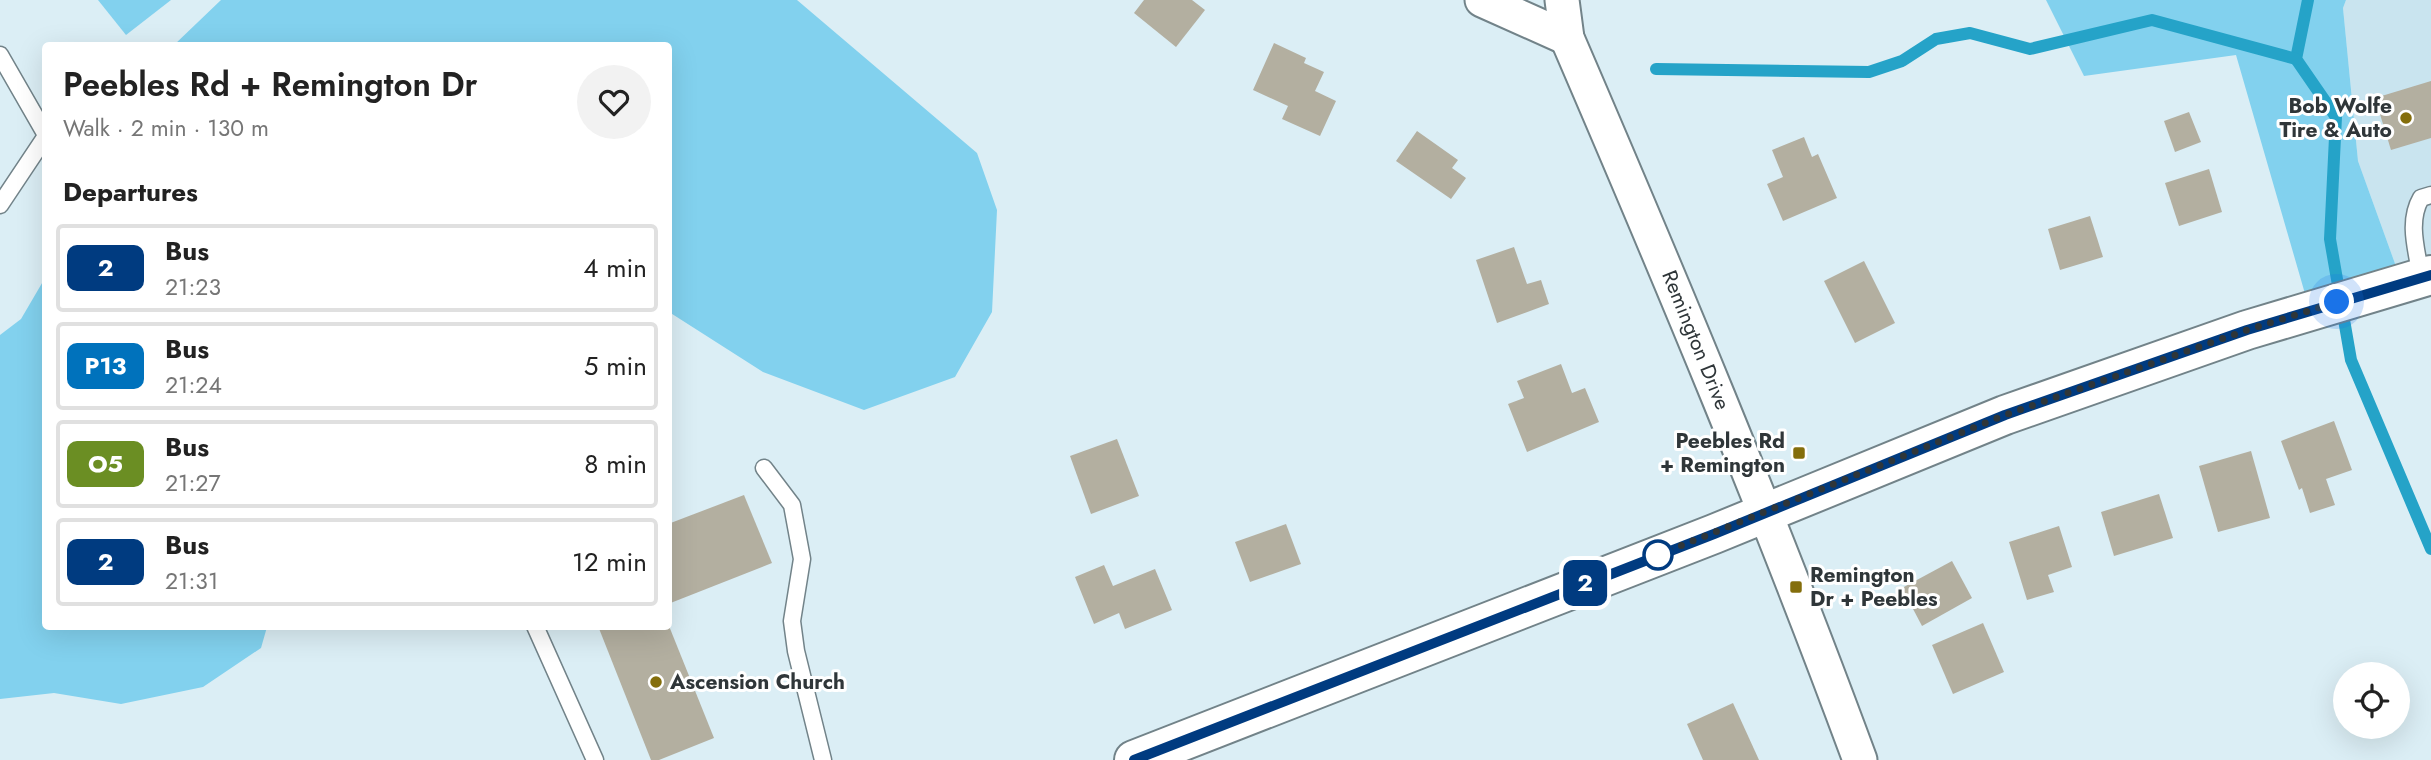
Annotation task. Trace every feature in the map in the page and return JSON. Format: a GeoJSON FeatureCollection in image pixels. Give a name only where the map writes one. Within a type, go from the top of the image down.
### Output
{"type":"FeatureCollection","features":[{"type":"Feature","properties":{"kind":"main road"},"geometry":{"type":"LineString","coordinates":[[1134,760],[1766,512],[2005,415],[2247,330],[2426,276]]}},
{"type":"Feature","properties":{"kind":"street"},"geometry":{"type":"LineString","coordinates":[[1482,0],[1567,38]]}},
{"type":"Feature","properties":{"kind":"street","name":"Remington Drive"},"geometry":{"type":"LineString","coordinates":[[1562,0],[1567,38],[1665,265],[1766,512],[1860,760]]}},
{"type":"Feature","properties":{"kind":"lane"},"geometry":{"type":"LineString","coordinates":[[0,55],[42,129]]}},
{"type":"Feature","properties":{"kind":"lane"},"geometry":{"type":"LineString","coordinates":[[0,205],[42,142]]}},
{"type":"Feature","properties":{"kind":"lane"},"geometry":{"type":"LineString","coordinates":[[2426,276],[2414,239],[2415,209],[2421,198],[2431,195]]}},
{"type":"Feature","properties":{"kind":"lane"},"geometry":{"type":"LineString","coordinates":[[764,468],[792,505],[802,559],[792,621],[796,651],[823,760]]}},
{"type":"Feature","properties":{"kind":"lane"},"geometry":{"type":"LineString","coordinates":[[537,630],[595,760]]}},
{"type":"Feature","properties":{"kind":"shaded area"},"geometry":{"type":"Polygon","coordinates":[[[98,0],[171,0],[126,35],[98,0]]]}},
{"type":"Feature","properties":{"kind":"shaded area"},"geometry":{"type":"Polygon","coordinates":[[[221,0],[797,0],[977,153],[997,210],[992,312],[955,377],[864,410],[763,372],[672,314],[672,42],[177,42],[221,0]]]}},
{"type":"Feature","properties":{"kind":"shaded area"},"geometry":{"type":"Polygon","coordinates":[[[2046,0],[2346,0],[2343,8],[2358,161],[2402,283],[2310,311],[2236,55],[2084,76],[2046,0]]]}},
{"type":"Feature","properties":{"kind":"shaded area"},"geometry":{"type":"Polygon","coordinates":[[[2346,0],[2431,0],[2431,275],[2402,283],[2358,161],[2343,8],[2346,0]]]}},
{"type":"Feature","properties":{"kind":"shaded area"},"geometry":{"type":"Polygon","coordinates":[[[42,283],[42,630],[266,630],[261,648],[203,687],[121,704],[54,693],[0,699],[0,335],[21,319],[42,283]]]}},
{"type":"Feature","properties":{"kind":"building"},"geometry":{"type":"Polygon","coordinates":[[[1144,0],[1192,0],[1205,10],[1176,47],[1134,13],[1144,0]]]}},
{"type":"Feature","properties":{"kind":"building"},"geometry":{"type":"Polygon","coordinates":[[[1274,43],[1306,58],[1304,63],[1324,72],[1315,91],[1336,101],[1320,136],[1282,119],[1288,106],[1253,90],[1274,43]]]}},
{"type":"Feature","properties":{"kind":"building","name":"Bob Wolfe Tire & Auto"},"geometry":{"type":"Polygon","coordinates":[[[2431,81],[2431,138],[2391,150],[2375,98],[2431,81]]]}},
{"type":"Feature","properties":{"kind":"building"},"geometry":{"type":"Polygon","coordinates":[[[2189,112],[2201,142],[2175,152],[2164,121],[2189,112]]]}},
{"type":"Feature","properties":{"kind":"building"},"geometry":{"type":"Polygon","coordinates":[[[1417,131],[1458,160],[1452,168],[1466,178],[1451,199],[1396,161],[1417,131]]]}},
{"type":"Feature","properties":{"kind":"building"},"geometry":{"type":"Polygon","coordinates":[[[1804,137],[1812,157],[1818,154],[1837,198],[1783,221],[1767,184],[1783,177],[1772,150],[1804,137]]]}},
{"type":"Feature","properties":{"kind":"building"},"geometry":{"type":"Polygon","coordinates":[[[2209,169],[2222,212],[2179,226],[2165,183],[2209,169]]]}},
{"type":"Feature","properties":{"kind":"building"},"geometry":{"type":"Polygon","coordinates":[[[2090,216],[2103,257],[2060,270],[2048,229],[2090,216]]]}},
{"type":"Feature","properties":{"kind":"building"},"geometry":{"type":"Polygon","coordinates":[[[1514,247],[1527,284],[1541,280],[1549,304],[1497,323],[1476,260],[1514,247]]]}},
{"type":"Feature","properties":{"kind":"building"},"geometry":{"type":"Polygon","coordinates":[[[1864,261],[1895,323],[1855,343],[1824,281],[1864,261]]]}},
{"type":"Feature","properties":{"kind":"building"},"geometry":{"type":"Polygon","coordinates":[[[1561,364],[1572,393],[1585,388],[1599,422],[1527,452],[1508,404],[1524,398],[1517,381],[1561,364]]]}},
{"type":"Feature","properties":{"kind":"building"},"geometry":{"type":"Polygon","coordinates":[[[2334,421],[2352,470],[2326,479],[2335,505],[2310,513],[2281,441],[2334,421]]]}},
{"type":"Feature","properties":{"kind":"building"},"geometry":{"type":"Polygon","coordinates":[[[1117,439],[1139,496],[1091,514],[1070,456],[1117,439]]]}},
{"type":"Feature","properties":{"kind":"building"},"geometry":{"type":"Polygon","coordinates":[[[2251,451],[2270,518],[2218,532],[2199,466],[2251,451]]]}},
{"type":"Feature","properties":{"kind":"building"},"geometry":{"type":"Polygon","coordinates":[[[2159,494],[2173,538],[2114,556],[2101,512],[2159,494]]]}},
{"type":"Feature","properties":{"kind":"building"},"geometry":{"type":"Polygon","coordinates":[[[744,495],[772,563],[672,602],[672,522],[744,495]]]}},
{"type":"Feature","properties":{"kind":"building"},"geometry":{"type":"Polygon","coordinates":[[[1286,524],[1301,564],[1250,582],[1235,542],[1286,524]]]}},
{"type":"Feature","properties":{"kind":"building"},"geometry":{"type":"Polygon","coordinates":[[[2059,526],[2072,567],[2048,575],[2054,592],[2027,600],[2009,542],[2059,526]]]}},
{"type":"Feature","properties":{"kind":"building"},"geometry":{"type":"Polygon","coordinates":[[[1952,561],[1972,598],[1922,626],[1902,588],[1952,561]]]}},
{"type":"Feature","properties":{"kind":"building"},"geometry":{"type":"Polygon","coordinates":[[[1104,565],[1113,586],[1155,569],[1172,610],[1125,629],[1119,613],[1094,624],[1075,577],[1104,565]]]}},
{"type":"Feature","properties":{"kind":"building"},"geometry":{"type":"Polygon","coordinates":[[[1983,623],[2004,672],[1953,694],[1932,645],[1983,623]]]}},
{"type":"Feature","properties":{"kind":"building","name":"Ascension Church"},"geometry":{"type":"Polygon","coordinates":[[[600,630],[671,630],[714,738],[659,760],[651,760],[600,630]]]}},
{"type":"Feature","properties":{"kind":"building"},"geometry":{"type":"Polygon","coordinates":[[[1733,703],[1759,760],[1703,760],[1687,724],[1733,703]]]}},
{"type":"Feature","properties":{"kind":"waterway"},"geometry":{"type":"LineString","coordinates":[[2308,0],[2296,59],[2336,117],[2330,239],[2351,360],[2431,549]]}},
{"type":"Feature","properties":{"kind":"waterway"},"geometry":{"type":"LineString","coordinates":[[1656,69],[1869,72],[1902,61],[1936,39],[1970,33],[2030,49],[2152,20],[2296,59]]}},
{"type":"Feature","properties":{"kind":"bus line","name":"2"},"geometry":{"type":"LineString","coordinates":[[1134,760],[1714,534],[2005,415],[2247,330],[2431,275]]}},
{"type":"Feature","properties":{"kind":"place","name":"Bob Wolfe Tire & Auto"},"geometry":{"type":"Point","coordinates":[2406,118]}},
{"type":"Feature","properties":{"kind":"place","name":"Peebles Rd + Remington"},"geometry":{"type":"Point","coordinates":[1799,453]}},
{"type":"Feature","properties":{"kind":"place","name":"Remington Dr + Peebles"},"geometry":{"type":"Point","coordinates":[1796,587]}},
{"type":"Feature","properties":{"kind":"place","name":"Ascension Church"},"geometry":{"type":"Point","coordinates":[656,682]}},
{"type":"Feature","properties":{"kind":"route"},"geometry":{"type":"LineString","coordinates":[[1658,555],[2005,415],[2247,330],[2337,302]]}}]}
